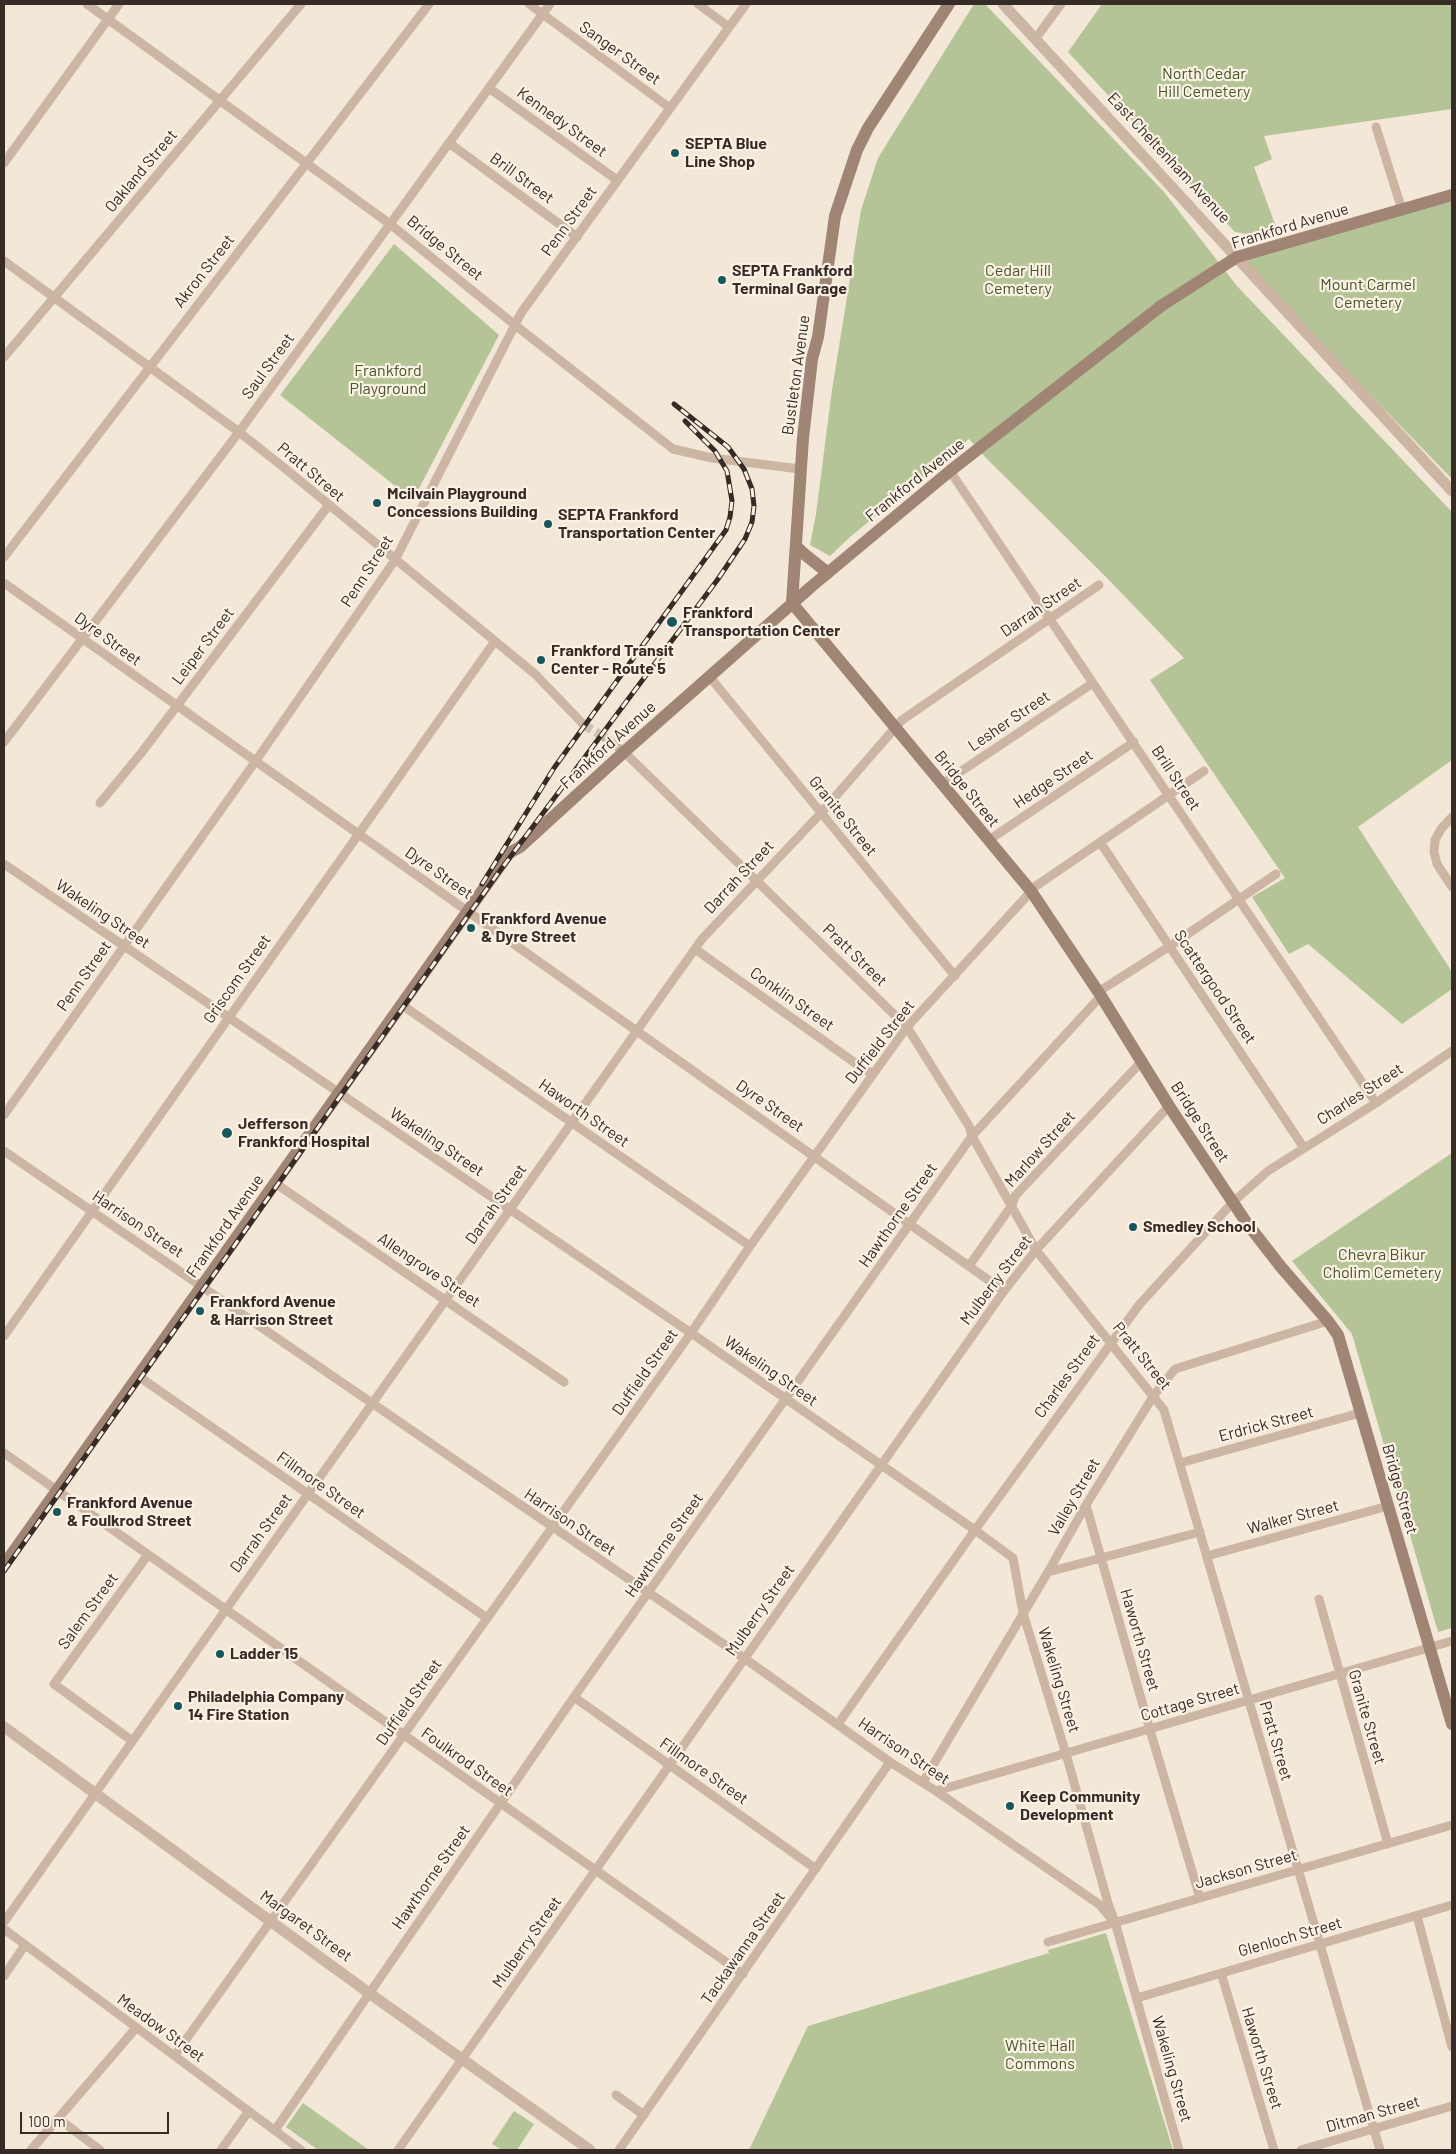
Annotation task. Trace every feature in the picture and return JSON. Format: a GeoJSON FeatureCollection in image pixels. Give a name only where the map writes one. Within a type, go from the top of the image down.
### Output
{"type":"FeatureCollection","features":[{"type":"Feature","properties":{"kind":"main road","name":"Bustleton Avenue"},"geometry":{"type":"LineString","coordinates":[[792,602],[800,469],[812,359],[818,337],[835,216],[841,193],[857,150],[868,128],[949,4]]}},
{"type":"Feature","properties":{"kind":"main road","name":"Frankford Avenue"},"geometry":{"type":"LineString","coordinates":[[4,1565],[509,853],[520,847],[792,602],[950,471],[1161,306],[1237,257],[1452,195]]}},
{"type":"Feature","properties":{"kind":"main road"},"geometry":{"type":"LineString","coordinates":[[796,546],[828,573]]}},
{"type":"Feature","properties":{"kind":"main road","name":"Bridge Street"},"geometry":{"type":"LineString","coordinates":[[792,602],[1030,891],[1100,994],[1233,1202],[1281,1267],[1338,1335],[1452,1724]]}},
{"type":"Feature","properties":{"kind":"street","name":"Bridge Street"},"geometry":{"type":"LineString","coordinates":[[87,4],[390,224],[515,326],[672,449],[712,458],[800,469]]}},
{"type":"Feature","properties":{"kind":"street"},"geometry":{"type":"LineString","coordinates":[[4,163],[120,4]]}},
{"type":"Feature","properties":{"kind":"street","name":"Oakland Street"},"geometry":{"type":"LineString","coordinates":[[4,357],[301,4]]}},
{"type":"Feature","properties":{"kind":"street","name":"Akron Street"},"geometry":{"type":"LineString","coordinates":[[4,558],[149,366],[429,4]]}},
{"type":"Feature","properties":{"kind":"street","name":"Sanger Street"},"geometry":{"type":"LineString","coordinates":[[529,4],[670,108]]}},
{"type":"Feature","properties":{"kind":"street","name":"Saul Street"},"geometry":{"type":"LineString","coordinates":[[4,742],[238,432],[550,4]]}},
{"type":"Feature","properties":{"kind":"street"},"geometry":{"type":"LineString","coordinates":[[698,4],[729,27]]}},
{"type":"Feature","properties":{"kind":"street","name":"Penn Street"},"geometry":{"type":"LineString","coordinates":[[4,1115],[255,762],[394,560],[521,313],[746,4]]}},
{"type":"Feature","properties":{"kind":"street","name":"East Cheltenham Avenue"},"geometry":{"type":"LineString","coordinates":[[1003,4],[1452,491]]}},
{"type":"Feature","properties":{"kind":"street"},"geometry":{"type":"LineString","coordinates":[[1036,38],[1061,4]]}},
{"type":"Feature","properties":{"kind":"street","name":"Kennedy Street"},"geometry":{"type":"LineString","coordinates":[[489,88],[617,180]]}},
{"type":"Feature","properties":{"kind":"street"},"geometry":{"type":"LineString","coordinates":[[1376,127],[1402,210]]}},
{"type":"Feature","properties":{"kind":"street","name":"Brill Street"},"geometry":{"type":"LineString","coordinates":[[449,143],[576,237]]}},
{"type":"Feature","properties":{"kind":"street","name":"Pratt Street"},"geometry":{"type":"LineString","coordinates":[[4,261],[238,432],[450,607],[535,674],[584,725]]}},
{"type":"Feature","properties":{"kind":"street","name":"Brill Street"},"geometry":{"type":"LineString","coordinates":[[950,471],[1051,618],[1376,1103]]}},
{"type":"Feature","properties":{"kind":"street","name":"Leiper Street"},"geometry":{"type":"LineString","coordinates":[[100,803],[328,506]]}},
{"type":"Feature","properties":{"kind":"street","name":"Dyre Street"},"geometry":{"type":"LineString","coordinates":[[4,583],[358,836],[637,1030],[1004,1291]]}},
{"type":"Feature","properties":{"kind":"street","name":"Darrah Street"},"geometry":{"type":"LineString","coordinates":[[4,1922],[131,1740],[447,1300],[702,939],[821,812],[895,726],[1099,585]]}},
{"type":"Feature","properties":{"kind":"street","name":"Griscom Street"},"geometry":{"type":"LineString","coordinates":[[4,1336],[495,641]]}},
{"type":"Feature","properties":{"kind":"street","name":"Granite Street"},"geometry":{"type":"LineString","coordinates":[[709,676],[955,976]]}},
{"type":"Feature","properties":{"kind":"street","name":"Lesher Street"},"geometry":{"type":"LineString","coordinates":[[942,784],[1093,682]]}},
{"type":"Feature","properties":{"kind":"street","name":"Pratt Street"},"geometry":{"type":"LineString","coordinates":[[604,737],[624,752],[907,1027],[969,1126],[972,1136],[1036,1250],[1111,1341],[1164,1410],[1380,2150]]}},
{"type":"Feature","properties":{"kind":"street","name":"Hedge Street"},"geometry":{"type":"LineString","coordinates":[[989,840],[1134,742]]}},
{"type":"Feature","properties":{"kind":"street","name":"Duffield Street"},"geometry":{"type":"LineString","coordinates":[[175,2056],[907,1027],[1030,891],[1204,771]]}},
{"type":"Feature","properties":{"kind":"street"},"geometry":{"type":"LineString","coordinates":[[1450,819],[1435,840],[1434,852],[1437,864],[1452,887]]}},
{"type":"Feature","properties":{"kind":"street","name":"Scattergood Street"},"geometry":{"type":"LineString","coordinates":[[1100,842],[1304,1148]]}},
{"type":"Feature","properties":{"kind":"street","name":"Wakeling Street"},"geometry":{"type":"LineString","coordinates":[[4,864],[691,1333],[1013,1558],[1023,1613],[1066,1754],[1108,1903],[1116,1922],[1180,2150]]}},
{"type":"Feature","properties":{"kind":"street","name":"Hawthorne Street"},"geometry":{"type":"LineString","coordinates":[[275,2130],[574,1697],[972,1136],[1100,994],[1276,874]]}},
{"type":"Feature","properties":{"kind":"street","name":"Conklin Street"},"geometry":{"type":"LineString","coordinates":[[695,949],[865,1070],[873,1073]]}},
{"type":"Feature","properties":{"kind":"street","name":"Haworth Street"},"geometry":{"type":"LineString","coordinates":[[402,1004],[750,1246]]}},
{"type":"Feature","properties":{"kind":"street","name":"Charles Street"},"geometry":{"type":"LineString","coordinates":[[838,1724],[975,1530],[1139,1305],[1233,1202],[1268,1171],[1376,1103],[1452,1051]]}},
{"type":"Feature","properties":{"kind":"street","name":"Marlow Street"},"geometry":{"type":"LineString","coordinates":[[969,1266],[1012,1205],[1014,1196],[1142,1061]]}},
{"type":"Feature","properties":{"kind":"street","name":"Mulberry Street"},"geometry":{"type":"LineString","coordinates":[[398,2150],[596,1872],[744,1658],[1004,1291],[1036,1250],[1170,1106]]}},
{"type":"Feature","properties":{"kind":"street","name":"Harrison Street"},"geometry":{"type":"LineString","coordinates":[[4,1151],[744,1658],[890,1762],[936,1791],[1100,1905],[1116,1922]]}},
{"type":"Feature","properties":{"kind":"street","name":"Allengrove Street"},"geometry":{"type":"LineString","coordinates":[[275,1183],[564,1382]]}},
{"type":"Feature","properties":{"kind":"street","name":"Valley Street"},"geometry":{"type":"LineString","coordinates":[[923,1782],[1086,1505],[1154,1395],[1175,1369],[1328,1321]]}},
{"type":"Feature","properties":{"kind":"street","name":"Fillmore Street"},"geometry":{"type":"LineString","coordinates":[[138,1376],[487,1618]]}},
{"type":"Feature","properties":{"kind":"street","name":"Erdrick Street"},"geometry":{"type":"LineString","coordinates":[[1180,1463],[1360,1413]]}},
{"type":"Feature","properties":{"kind":"street","name":"Foulkrod Street"},"geometry":{"type":"LineString","coordinates":[[4,1453],[147,1556],[226,1608],[403,1736],[742,1974]]}},
{"type":"Feature","properties":{"kind":"street","name":"Haworth Street"},"geometry":{"type":"LineString","coordinates":[[1086,1505],[1200,1898]]}},
{"type":"Feature","properties":{"kind":"street","name":"Walker Street"},"geometry":{"type":"LineString","coordinates":[[1207,1556],[1388,1506]]}},
{"type":"Feature","properties":{"kind":"street"},"geometry":{"type":"LineString","coordinates":[[1048,1572],[1200,1532]]}},
{"type":"Feature","properties":{"kind":"street","name":"Salem Street"},"geometry":{"type":"LineString","coordinates":[[131,1740],[54,1684],[147,1556]]}},
{"type":"Feature","properties":{"kind":"street","name":"Granite Street"},"geometry":{"type":"LineString","coordinates":[[1319,1599],[1388,1844]]}},
{"type":"Feature","properties":{"kind":"street","name":"Cottage Street"},"geometry":{"type":"LineString","coordinates":[[936,1791],[1452,1641]]}},
{"type":"Feature","properties":{"kind":"street","name":"Fillmore Street"},"geometry":{"type":"LineString","coordinates":[[574,1697],[816,1869]]}},
{"type":"Feature","properties":{"kind":"street","name":"Margaret Street"},"geometry":{"type":"LineString","coordinates":[[4,1726],[462,2060],[590,2150]]}},
{"type":"Feature","properties":{"kind":"street","name":"Tackawanna Street"},"geometry":{"type":"LineString","coordinates":[[619,2150],[890,1762]]}},
{"type":"Feature","properties":{"kind":"street","name":"Jackson Street"},"geometry":{"type":"LineString","coordinates":[[1048,1942],[1452,1825]]}},
{"type":"Feature","properties":{"kind":"street","name":"Glenloch Street"},"geometry":{"type":"LineString","coordinates":[[1137,1998],[1452,1905]]}},
{"type":"Feature","properties":{"kind":"street"},"geometry":{"type":"LineString","coordinates":[[1416,1916],[1452,2047]]}},
{"type":"Feature","properties":{"kind":"street","name":"Meadow Street"},"geometry":{"type":"LineString","coordinates":[[4,1929],[301,2150]]}},
{"type":"Feature","properties":{"kind":"street"},"geometry":{"type":"LineString","coordinates":[[4,1976],[25,1945]]}},
{"type":"Feature","properties":{"kind":"street","name":"Haworth Street"},"geometry":{"type":"LineString","coordinates":[[1221,1973],[1274,2150]]}},
{"type":"Feature","properties":{"kind":"street"},"geometry":{"type":"LineString","coordinates":[[32,2150],[136,2028]]}},
{"type":"Feature","properties":{"kind":"street"},"geometry":{"type":"LineString","coordinates":[[616,2095],[644,2115]]}},
{"type":"Feature","properties":{"kind":"street","name":"Ditman Street"},"geometry":{"type":"LineString","coordinates":[[1301,2150],[1452,2106]]}},
{"type":"Feature","properties":{"kind":"street"},"geometry":{"type":"LineString","coordinates":[[221,2150],[248,2112]]}},
{"type":"Feature","properties":{"kind":"street"},"geometry":{"type":"LineString","coordinates":[[59,2119],[100,2150]]}},
{"type":"Feature","properties":{"kind":"green space","name":"Cedar Hill Cemetery"},"geometry":{"type":"Polygon","coordinates":[[[974,4],[985,4],[1164,192],[1237,286],[1452,512],[1452,760],[1358,827],[1452,972],[1452,989],[1402,1024],[1308,944],[1289,954],[1252,897],[1285,878],[1150,680],[1184,658],[969,439],[850,537],[830,556],[810,545],[816,514],[832,390],[861,210],[878,158],[974,4]]]}},
{"type":"Feature","properties":{"kind":"green space","name":"North Cedar Hill Cemetery"},"geometry":{"type":"Polygon","coordinates":[[[1102,4],[1452,4],[1452,109],[1264,136],[1272,159],[1254,167],[1276,227],[1253,235],[1235,232],[1068,52],[1102,4]]]}},
{"type":"Feature","properties":{"kind":"green space","name":"Mount Carmel Cemetery"},"geometry":{"type":"Polygon","coordinates":[[[1452,195],[1452,479],[1237,257],[1452,195]]]}},
{"type":"Feature","properties":{"kind":"green space","name":"Frankford Playground"},"geometry":{"type":"Polygon","coordinates":[[[394,244],[499,335],[413,500],[280,395],[394,244]]]}},
{"type":"Feature","properties":{"kind":"green space","name":"Chevra Bikur Cholim Cemetery"},"geometry":{"type":"Polygon","coordinates":[[[1452,1153],[1452,1628],[1438,1632],[1352,1334],[1292,1261],[1452,1153]]]}},
{"type":"Feature","properties":{"kind":"green space","name":"White Hall Commons"},"geometry":{"type":"Polygon","coordinates":[[[1106,1933],[1173,2150],[749,2150],[808,2026],[1049,1953],[1048,1950],[1106,1933]]]}},
{"type":"Feature","properties":{"kind":"green space"},"geometry":{"type":"Polygon","coordinates":[[[303,2103],[369,2150],[318,2150],[286,2127],[303,2103]]]}},
{"type":"Feature","properties":{"kind":"green space"},"geometry":{"type":"Polygon","coordinates":[[[514,2111],[534,2124],[517,2150],[502,2150],[492,2144],[514,2111]]]}},
{"type":"Feature","properties":{"kind":"tunnel"},"geometry":{"type":"LineString","coordinates":[[584,725],[604,737]]}},
{"type":"Feature","properties":{"kind":"railway"},"geometry":{"type":"LineString","coordinates":[[4,1571],[496,876],[718,579],[745,539],[752,522],[754,506],[752,489],[744,469],[728,447],[674,404]]}},
{"type":"Feature","properties":{"kind":"railway"},"geometry":{"type":"LineString","coordinates":[[482,884],[554,768],[726,530],[732,501],[727,471],[715,451],[685,421]]}},
{"type":"Feature","properties":{"kind":"place","name":"SEPTA Blue Line Shop"},"geometry":{"type":"Point","coordinates":[675,153]}},
{"type":"Feature","properties":{"kind":"place","name":"SEPTA Frankford Terminal Garage"},"geometry":{"type":"Point","coordinates":[722,280]}},
{"type":"Feature","properties":{"kind":"place","name":"Mcilvain Playground Concessions Building"},"geometry":{"type":"Point","coordinates":[377,503]}},
{"type":"Feature","properties":{"kind":"place","name":"SEPTA Frankford Transportation Center"},"geometry":{"type":"Point","coordinates":[548,524]}},
{"type":"Feature","properties":{"kind":"place","name":"Frankford Transportation Center"},"geometry":{"type":"Point","coordinates":[672,622]}},
{"type":"Feature","properties":{"kind":"place","name":"Frankford Transit Center - Route 5"},"geometry":{"type":"Point","coordinates":[541,660]}},
{"type":"Feature","properties":{"kind":"place","name":"Frankford Avenue & Dyre Street"},"geometry":{"type":"Point","coordinates":[471,928]}},
{"type":"Feature","properties":{"kind":"place","name":"Jefferson Frankford Hospital"},"geometry":{"type":"Point","coordinates":[227,1133]}},
{"type":"Feature","properties":{"kind":"place","name":"Smedley School"},"geometry":{"type":"Point","coordinates":[1133,1227]}},
{"type":"Feature","properties":{"kind":"place","name":"Frankford Avenue & Harrison Street"},"geometry":{"type":"Point","coordinates":[200,1311]}},
{"type":"Feature","properties":{"kind":"place","name":"Frankford Avenue & Foulkrod Street"},"geometry":{"type":"Point","coordinates":[57,1512]}},
{"type":"Feature","properties":{"kind":"place","name":"Ladder 15"},"geometry":{"type":"Point","coordinates":[220,1654]}},
{"type":"Feature","properties":{"kind":"place","name":"Philadelphia Company 14 Fire Station"},"geometry":{"type":"Point","coordinates":[178,1706]}},
{"type":"Feature","properties":{"kind":"place","name":"Keep Community Development"},"geometry":{"type":"Point","coordinates":[1010,1806]}}]}
